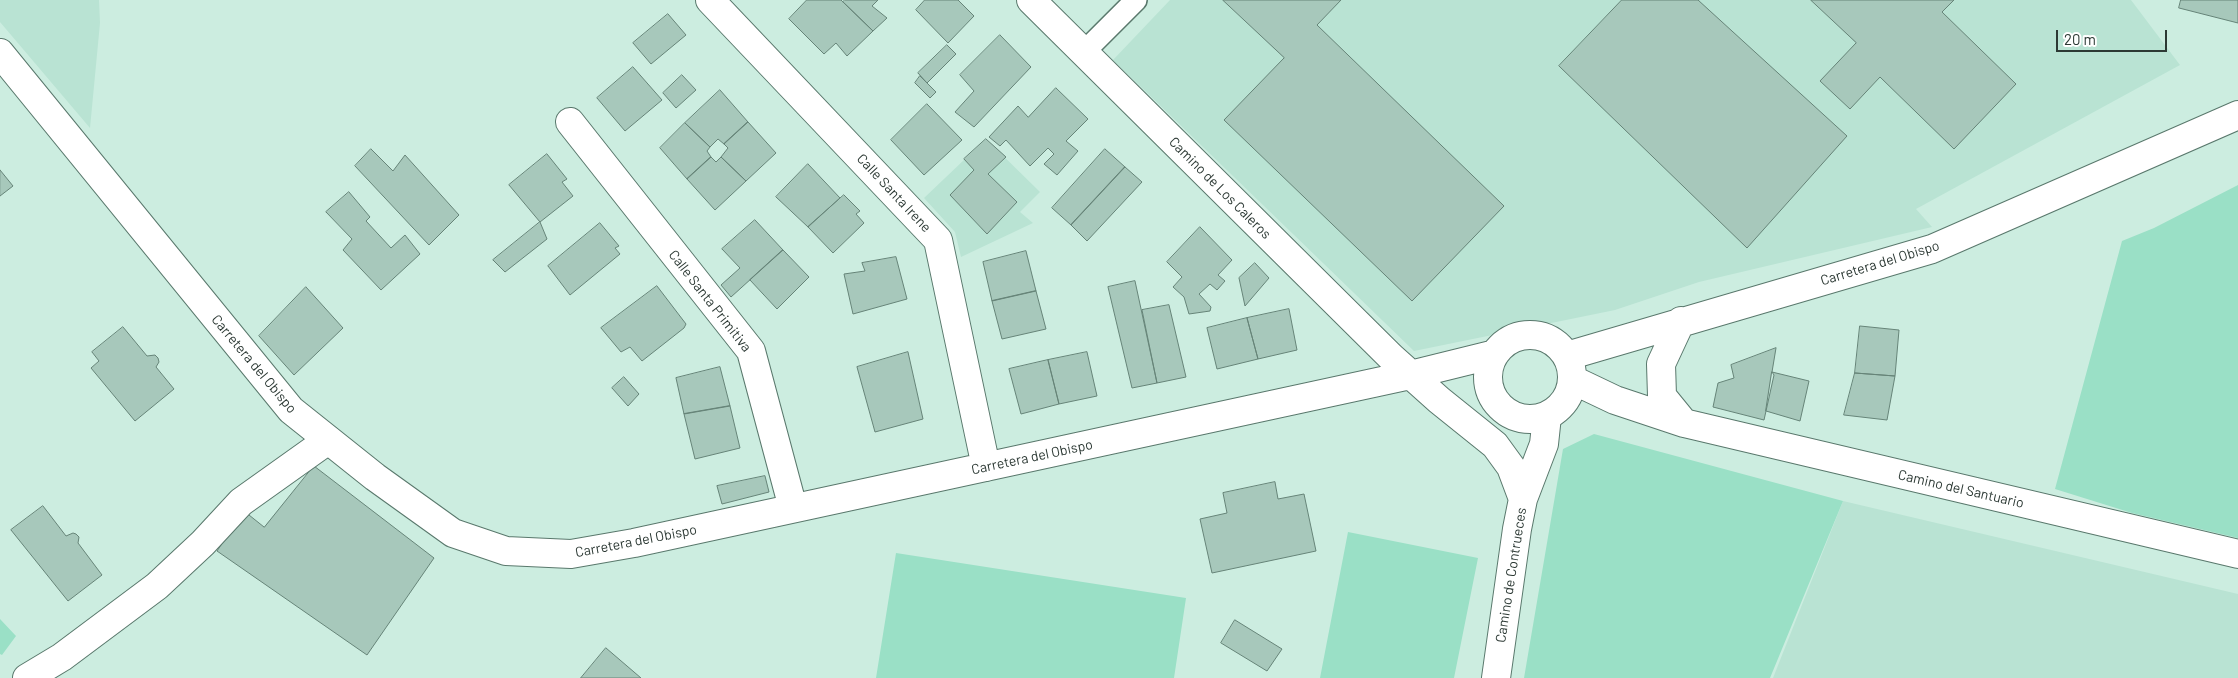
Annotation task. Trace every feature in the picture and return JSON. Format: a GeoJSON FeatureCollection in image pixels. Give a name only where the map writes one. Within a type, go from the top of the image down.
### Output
{"type":"FeatureCollection","features":[{"type":"Feature","properties":{"kind":"street","name":"Calle Santa Irene"},"geometry":{"type":"LineString","coordinates":[[710,0],[938,240],[986,468]]}},
{"type":"Feature","properties":{"kind":"street","name":"Camino de Los Caleros"},"geometry":{"type":"LineString","coordinates":[[1031,0],[1410,375]]}},
{"type":"Feature","properties":{"kind":"street","name":"Carretera del Obispo"},"geometry":{"type":"LineString","coordinates":[[0,53],[290,410],[375,477],[453,533],[506,551],[572,554],[986,468],[1410,375],[1495,354]]}},
{"type":"Feature","properties":{"kind":"street","name":"Carretera del Obispo"},"geometry":{"type":"LineString","coordinates":[[1570,368],[1681,321],[1932,249],[2238,115]]}},
{"type":"Feature","properties":{"kind":"street","name":"Calle Santa Primitiva"},"geometry":{"type":"LineString","coordinates":[[570,122],[751,351],[793,508]]}},
{"type":"Feature","properties":{"kind":"street"},"geometry":{"type":"LineString","coordinates":[[1681,321],[1661,364],[1661,372],[1662,396],[1684,423]]}},
{"type":"Feature","properties":{"kind":"street"},"geometry":{"type":"LineString","coordinates":[[1532,335],[1545,338],[1558,345],[1570,368],[1564,404],[1547,416],[1523,419],[1510,415],[1497,404],[1491,394],[1488,381],[1489,367],[1495,354],[1511,340],[1532,335]]}},
{"type":"Feature","properties":{"kind":"street","name":"Camino del Santuario"},"geometry":{"type":"LineString","coordinates":[[1570,368],[1615,400],[1684,423],[2238,554]]}},
{"type":"Feature","properties":{"kind":"street"},"geometry":{"type":"LineString","coordinates":[[1410,375],[1495,445],[1511,466],[1523,499]]}},
{"type":"Feature","properties":{"kind":"street"},"geometry":{"type":"LineString","coordinates":[[1439,400],[1497,404]]}},
{"type":"Feature","properties":{"kind":"street"},"geometry":{"type":"LineString","coordinates":[[1495,445],[1497,404]]}},
{"type":"Feature","properties":{"kind":"street","name":"Camino de Contrueces"},"geometry":{"type":"LineString","coordinates":[[1496,678],[1523,499],[1544,444],[1547,416]]}},
{"type":"Feature","properties":{"kind":"street"},"geometry":{"type":"LineString","coordinates":[[27,678],[62,657],[157,586],[203,543],[240,502],[328,440]]}},
{"type":"Feature","properties":{"kind":"lane"},"geometry":{"type":"LineString","coordinates":[[1083,53],[1136,0]]}},
{"type":"Feature","properties":{"kind":"shaded area"},"geometry":{"type":"Polygon","coordinates":[[[0,0],[99,0],[100,23],[90,128],[0,22],[0,0]]]}},
{"type":"Feature","properties":{"kind":"shaded area"},"geometry":{"type":"Polygon","coordinates":[[[1170,0],[2131,0],[2180,65],[1916,209],[1932,227],[1699,282],[1615,310],[1414,351],[1113,60],[1170,0]]]}},
{"type":"Feature","properties":{"kind":"shaded area"},"geometry":{"type":"Polygon","coordinates":[[[986,139],[1040,192],[1020,212],[1033,223],[961,257],[955,232],[924,198],[986,139]]]}},
{"type":"Feature","properties":{"kind":"shaded area"},"geometry":{"type":"Polygon","coordinates":[[[2238,185],[2238,538],[2132,513],[2055,489],[2122,241],[2154,228],[2238,185]]]}},
{"type":"Feature","properties":{"kind":"shaded area"},"geometry":{"type":"Polygon","coordinates":[[[1594,434],[1843,501],[1770,678],[1524,678],[1563,449],[1594,434]]]}},
{"type":"Feature","properties":{"kind":"shaded area"},"geometry":{"type":"Polygon","coordinates":[[[1843,501],[2238,594],[2238,678],[1773,678],[1843,501]]]}},
{"type":"Feature","properties":{"kind":"shaded area"},"geometry":{"type":"Polygon","coordinates":[[[1348,532],[1478,558],[1454,678],[1320,678],[1348,532]]]}},
{"type":"Feature","properties":{"kind":"shaded area"},"geometry":{"type":"Polygon","coordinates":[[[896,553],[1186,598],[1174,678],[876,678],[896,553]]]}},
{"type":"Feature","properties":{"kind":"shaded area"},"geometry":{"type":"Polygon","coordinates":[[[0,619],[16,636],[2,655],[0,654],[0,619]]]}},
{"type":"Feature","properties":{"kind":"building"},"geometry":{"type":"Polygon","coordinates":[[[807,0],[841,0],[873,31],[847,56],[836,43],[824,54],[789,19],[807,0]]]}},
{"type":"Feature","properties":{"kind":"building"},"geometry":{"type":"Polygon","coordinates":[[[845,0],[878,0],[872,6],[887,18],[873,31],[843,2],[845,0]]]}},
{"type":"Feature","properties":{"kind":"building"},"geometry":{"type":"Polygon","coordinates":[[[925,0],[958,0],[974,16],[948,43],[916,10],[925,0]]]}},
{"type":"Feature","properties":{"kind":"building"},"geometry":{"type":"Polygon","coordinates":[[[1223,0],[1341,0],[1317,25],[1504,206],[1412,301],[1224,120],[1284,58],[1223,0]]]}},
{"type":"Feature","properties":{"kind":"building"},"geometry":{"type":"Polygon","coordinates":[[[1622,0],[1698,0],[1847,136],[1747,248],[1559,66],[1622,0]]]}},
{"type":"Feature","properties":{"kind":"building"},"geometry":{"type":"Polygon","coordinates":[[[1811,0],[1954,0],[1942,12],[2016,84],[1954,149],[1880,77],[1850,109],[1820,81],[1856,43],[1811,0]]]}},
{"type":"Feature","properties":{"kind":"building"},"geometry":{"type":"Polygon","coordinates":[[[2181,0],[2238,0],[2238,23],[2179,8],[2181,0]]]}},
{"type":"Feature","properties":{"kind":"building"},"geometry":{"type":"Polygon","coordinates":[[[668,14],[686,35],[651,64],[633,43],[668,14]]]}},
{"type":"Feature","properties":{"kind":"building"},"geometry":{"type":"Polygon","coordinates":[[[1000,35],[1031,67],[974,127],[955,112],[974,91],[960,75],[1000,35]]]}},
{"type":"Feature","properties":{"kind":"building"},"geometry":{"type":"Polygon","coordinates":[[[947,45],[956,54],[927,83],[918,73],[947,45]]]}},
{"type":"Feature","properties":{"kind":"building"},"geometry":{"type":"Polygon","coordinates":[[[633,67],[662,100],[625,131],[597,98],[633,67]]]}},
{"type":"Feature","properties":{"kind":"building"},"geometry":{"type":"Polygon","coordinates":[[[682,75],[696,90],[676,108],[663,93],[682,75]]]}},
{"type":"Feature","properties":{"kind":"building"},"geometry":{"type":"Polygon","coordinates":[[[920,76],[936,92],[930,98],[915,83],[920,76]]]}},
{"type":"Feature","properties":{"kind":"building"},"geometry":{"type":"Polygon","coordinates":[[[1056,88],[1088,119],[1066,141],[1078,151],[1057,175],[1044,164],[1054,154],[1048,148],[1030,166],[1006,140],[1000,146],[989,137],[1018,106],[1028,117],[1056,88]]]}},
{"type":"Feature","properties":{"kind":"building"},"geometry":{"type":"Polygon","coordinates":[[[720,90],[748,122],[724,144],[718,139],[710,147],[685,123],[720,90]]]}},
{"type":"Feature","properties":{"kind":"building"},"geometry":{"type":"Polygon","coordinates":[[[927,104],[962,140],[924,175],[891,140],[927,104]]]}},
{"type":"Feature","properties":{"kind":"building"},"geometry":{"type":"Polygon","coordinates":[[[748,122],[776,153],[746,181],[721,157],[728,148],[724,144],[748,122]]]}},
{"type":"Feature","properties":{"kind":"building"},"geometry":{"type":"Polygon","coordinates":[[[685,123],[710,147],[707,151],[711,157],[687,179],[660,148],[685,123]]]}},
{"type":"Feature","properties":{"kind":"building"},"geometry":{"type":"Polygon","coordinates":[[[986,139],[1006,157],[988,174],[1017,202],[987,234],[950,195],[974,170],[964,159],[986,139]]]}},
{"type":"Feature","properties":{"kind":"building"},"geometry":{"type":"Polygon","coordinates":[[[371,149],[393,171],[405,155],[459,215],[429,245],[355,166],[371,149]]]}},
{"type":"Feature","properties":{"kind":"building"},"geometry":{"type":"Polygon","coordinates":[[[1105,149],[1125,167],[1071,225],[1052,208],[1105,149]]]}},
{"type":"Feature","properties":{"kind":"building"},"geometry":{"type":"Polygon","coordinates":[[[547,154],[567,179],[562,182],[573,196],[540,222],[509,185],[547,154]]]}},
{"type":"Feature","properties":{"kind":"building"},"geometry":{"type":"Polygon","coordinates":[[[711,157],[716,162],[721,157],[746,181],[715,210],[687,179],[711,157]]]}},
{"type":"Feature","properties":{"kind":"building"},"geometry":{"type":"Polygon","coordinates":[[[808,164],[840,198],[808,227],[776,197],[808,164]]]}},
{"type":"Feature","properties":{"kind":"building"},"geometry":{"type":"Polygon","coordinates":[[[1125,167],[1142,182],[1087,241],[1071,225],[1125,167]]]}},
{"type":"Feature","properties":{"kind":"building"},"geometry":{"type":"Polygon","coordinates":[[[0,170],[13,186],[0,196],[0,170]]]}},
{"type":"Feature","properties":{"kind":"building"},"geometry":{"type":"Polygon","coordinates":[[[349,192],[370,217],[366,221],[391,248],[405,235],[420,254],[381,290],[343,250],[352,239],[326,212],[349,192]]]}},
{"type":"Feature","properties":{"kind":"building"},"geometry":{"type":"Polygon","coordinates":[[[844,195],[860,211],[856,214],[864,223],[833,253],[808,227],[844,195]]]}},
{"type":"Feature","properties":{"kind":"building"},"geometry":{"type":"Polygon","coordinates":[[[755,220],[783,250],[731,297],[721,285],[740,268],[722,249],[755,220]]]}},
{"type":"Feature","properties":{"kind":"building"},"geometry":{"type":"Polygon","coordinates":[[[540,222],[547,239],[505,272],[493,260],[540,222]]]}},
{"type":"Feature","properties":{"kind":"building"},"geometry":{"type":"Polygon","coordinates":[[[600,223],[619,246],[615,248],[620,254],[570,295],[548,266],[600,223]]]}},
{"type":"Feature","properties":{"kind":"building"},"geometry":{"type":"Polygon","coordinates":[[[1200,227],[1232,260],[1218,275],[1225,281],[1217,290],[1210,284],[1199,294],[1211,307],[1210,311],[1189,314],[1184,297],[1173,287],[1182,277],[1167,262],[1200,227]]]}},
{"type":"Feature","properties":{"kind":"building"},"geometry":{"type":"Polygon","coordinates":[[[783,250],[809,277],[777,309],[750,280],[783,250]]]}},
{"type":"Feature","properties":{"kind":"building"},"geometry":{"type":"Polygon","coordinates":[[[1026,251],[1036,291],[992,301],[983,262],[1026,251]]]}},
{"type":"Feature","properties":{"kind":"building"},"geometry":{"type":"Polygon","coordinates":[[[896,257],[907,299],[853,314],[844,274],[865,271],[862,263],[896,257]]]}},
{"type":"Feature","properties":{"kind":"building"},"geometry":{"type":"Polygon","coordinates":[[[1255,263],[1269,278],[1245,306],[1239,278],[1255,263]]]}},
{"type":"Feature","properties":{"kind":"building"},"geometry":{"type":"Polygon","coordinates":[[[1135,281],[1157,383],[1132,388],[1108,287],[1135,281]]]}},
{"type":"Feature","properties":{"kind":"building"},"geometry":{"type":"Polygon","coordinates":[[[657,286],[686,324],[684,328],[642,361],[630,347],[621,352],[601,328],[657,286]]]}},
{"type":"Feature","properties":{"kind":"building"},"geometry":{"type":"Polygon","coordinates":[[[306,287],[343,328],[294,375],[259,336],[306,287]]]}},
{"type":"Feature","properties":{"kind":"building"},"geometry":{"type":"Polygon","coordinates":[[[1036,291],[1046,329],[1002,339],[992,301],[1036,291]]]}},
{"type":"Feature","properties":{"kind":"building"},"geometry":{"type":"Polygon","coordinates":[[[1169,305],[1186,377],[1157,383],[1142,310],[1169,305]]]}},
{"type":"Feature","properties":{"kind":"building"},"geometry":{"type":"Polygon","coordinates":[[[1289,309],[1297,350],[1258,359],[1247,318],[1289,309]]]}},
{"type":"Feature","properties":{"kind":"building"},"geometry":{"type":"Polygon","coordinates":[[[1247,318],[1258,359],[1217,369],[1207,328],[1247,318]]]}},
{"type":"Feature","properties":{"kind":"building"},"geometry":{"type":"Polygon","coordinates":[[[1860,326],[1899,330],[1895,376],[1855,373],[1860,326]]]}},
{"type":"Feature","properties":{"kind":"building"},"geometry":{"type":"Polygon","coordinates":[[[123,327],[147,356],[155,355],[158,358],[159,362],[156,367],[174,389],[135,421],[91,368],[99,361],[92,352],[123,327]]]}},
{"type":"Feature","properties":{"kind":"building"},"geometry":{"type":"Polygon","coordinates":[[[1776,348],[1772,372],[1774,375],[1764,420],[1713,407],[1718,383],[1734,378],[1731,365],[1776,348]]]}},
{"type":"Feature","properties":{"kind":"building"},"geometry":{"type":"Polygon","coordinates":[[[908,352],[923,419],[875,432],[857,367],[908,352]]]}},
{"type":"Feature","properties":{"kind":"building"},"geometry":{"type":"Polygon","coordinates":[[[1087,352],[1097,396],[1059,404],[1048,360],[1087,352]]]}},
{"type":"Feature","properties":{"kind":"building"},"geometry":{"type":"Polygon","coordinates":[[[1048,360],[1059,404],[1021,414],[1009,369],[1048,360]]]}},
{"type":"Feature","properties":{"kind":"building"},"geometry":{"type":"Polygon","coordinates":[[[720,367],[730,406],[684,414],[676,378],[720,367]]]}},
{"type":"Feature","properties":{"kind":"building"},"geometry":{"type":"Polygon","coordinates":[[[1772,372],[1809,381],[1800,421],[1766,411],[1772,372]]]}},
{"type":"Feature","properties":{"kind":"building"},"geometry":{"type":"Polygon","coordinates":[[[1855,373],[1895,376],[1887,420],[1844,415],[1855,373]]]}},
{"type":"Feature","properties":{"kind":"building"},"geometry":{"type":"Polygon","coordinates":[[[624,377],[639,394],[628,406],[612,388],[624,377]]]}},
{"type":"Feature","properties":{"kind":"building"},"geometry":{"type":"Polygon","coordinates":[[[730,406],[740,448],[695,459],[684,414],[730,406]]]}},
{"type":"Feature","properties":{"kind":"building"},"geometry":{"type":"Polygon","coordinates":[[[314,466],[434,558],[367,655],[217,551],[244,511],[264,527],[314,466]]]}},
{"type":"Feature","properties":{"kind":"building"},"geometry":{"type":"Polygon","coordinates":[[[765,476],[769,492],[722,504],[717,486],[765,476]]]}},
{"type":"Feature","properties":{"kind":"building"},"geometry":{"type":"Polygon","coordinates":[[[1275,482],[1278,499],[1304,494],[1316,551],[1212,573],[1200,519],[1227,513],[1223,493],[1275,482]]]}},
{"type":"Feature","properties":{"kind":"building"},"geometry":{"type":"Polygon","coordinates":[[[43,506],[66,536],[73,533],[79,537],[78,543],[102,575],[68,601],[11,530],[43,506]]]}},
{"type":"Feature","properties":{"kind":"building"},"geometry":{"type":"Polygon","coordinates":[[[1235,620],[1282,649],[1267,671],[1221,643],[1235,620]]]}},
{"type":"Feature","properties":{"kind":"building"},"geometry":{"type":"Polygon","coordinates":[[[606,648],[641,678],[581,678],[606,648]]]}}]}
